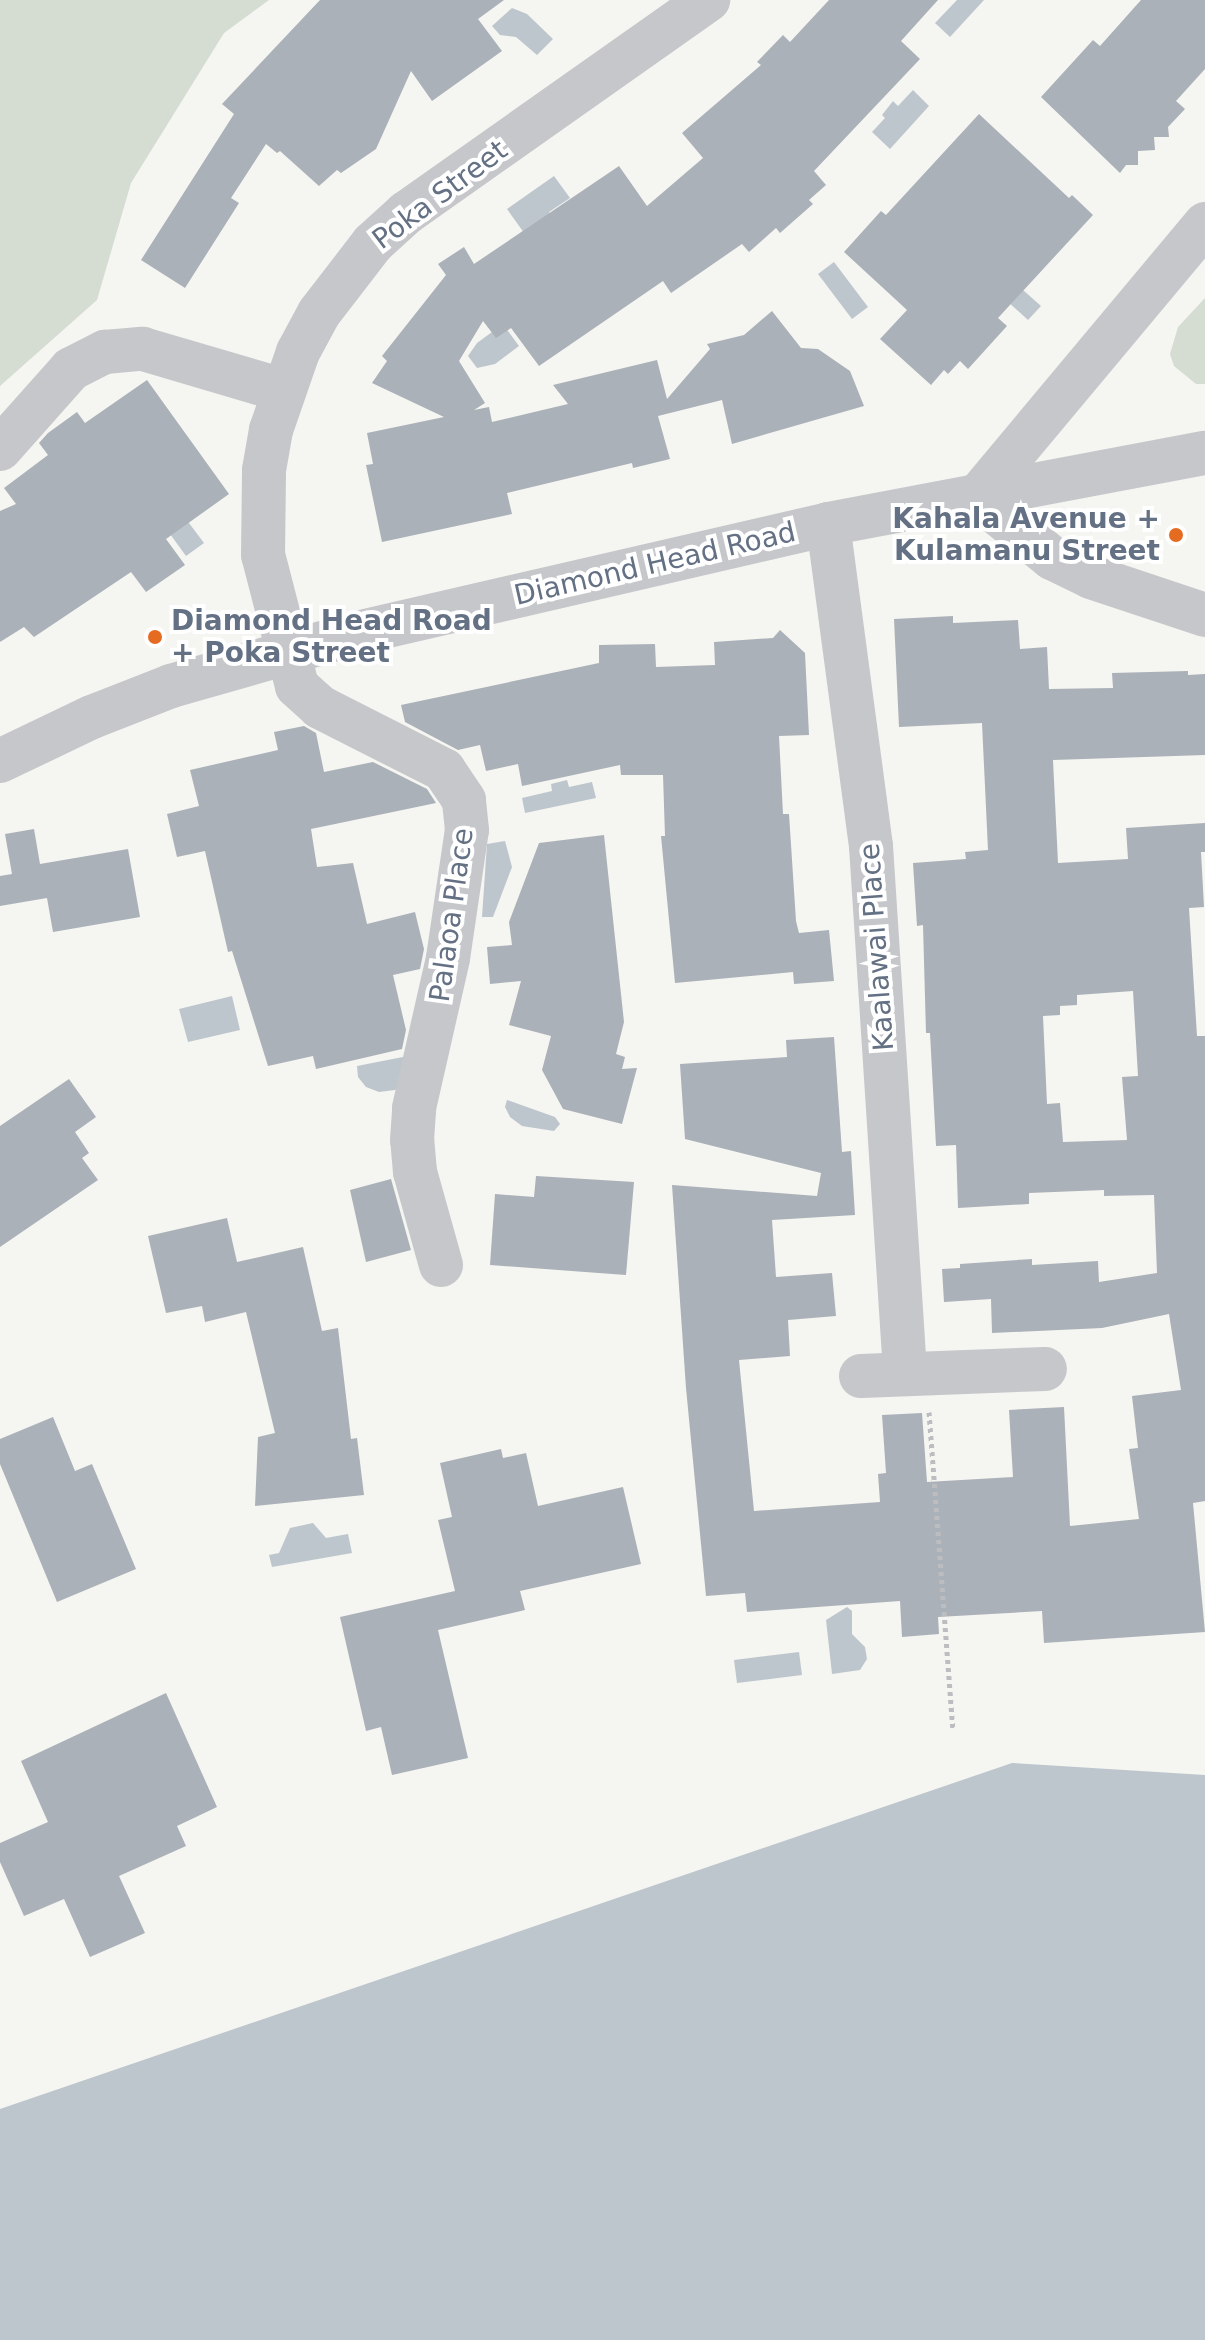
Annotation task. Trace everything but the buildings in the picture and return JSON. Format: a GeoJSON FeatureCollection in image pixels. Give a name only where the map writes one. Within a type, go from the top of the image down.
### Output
{"type":"FeatureCollection","features":[{"type":"Feature","properties":{"kind":"street","name":"Poka Street"},"geometry":{"type":"LineString","coordinates":[[288,652],[263,555],[264,470],[282,390],[319,313],[373,243],[406,213],[708,0]]}},
{"type":"Feature","properties":{"kind":"street"},"geometry":{"type":"LineString","coordinates":[[1205,224],[977,497],[1052,558],[1091,577],[1205,615]]}},
{"type":"Feature","properties":{"kind":"street"},"geometry":{"type":"LineString","coordinates":[[0,449],[71,369],[105,352],[143,349],[282,390]]}},
{"type":"Feature","properties":{"kind":"street","name":"Diamond Head Road"},"geometry":{"type":"LineString","coordinates":[[0,761],[92,717],[171,686],[288,652],[828,524],[1205,453]]}},
{"type":"Feature","properties":{"kind":"street","name":"Kaalawai Place"},"geometry":{"type":"LineString","coordinates":[[828,524],[871,846],[916,1372]]}},
{"type":"Feature","properties":{"kind":"street","name":"Palaoa Place"},"geometry":{"type":"LineString","coordinates":[[288,652],[297,686],[308,699],[444,770],[464,800],[467,830],[438,1011],[414,1108],[412,1140],[415,1172],[441,1265]]}},
{"type":"Feature","properties":{"kind":"street"},"geometry":{"type":"LineString","coordinates":[[861,1376],[1045,1369]]}},
{"type":"Feature","properties":{"kind":"path"},"geometry":{"type":"LineString","coordinates":[[916,1372],[953,1728]]}},
{"type":"Feature","properties":{"kind":"shaded area"},"geometry":{"type":"Polygon","coordinates":[[[0,0],[269,0],[224,33],[131,183],[97,300],[0,386],[0,0]]]}},
{"type":"Feature","properties":{"kind":"shaded area"},"geometry":{"type":"Polygon","coordinates":[[[957,0],[984,0],[950,37],[935,23],[957,0]]]}},
{"type":"Feature","properties":{"kind":"shaded area"},"geometry":{"type":"Polygon","coordinates":[[[512,8],[527,14],[553,39],[537,55],[516,37],[500,35],[492,26],[512,8]]]}},
{"type":"Feature","properties":{"kind":"shaded area"},"geometry":{"type":"Polygon","coordinates":[[[913,90],[929,106],[890,149],[872,132],[885,118],[882,115],[893,101],[898,106],[913,90]]]}},
{"type":"Feature","properties":{"kind":"shaded area"},"geometry":{"type":"Polygon","coordinates":[[[554,176],[570,198],[549,212],[553,218],[527,237],[507,209],[554,176]]]}},
{"type":"Feature","properties":{"kind":"shaded area"},"geometry":{"type":"Polygon","coordinates":[[[834,262],[868,307],[852,319],[818,274],[834,262]]]}},
{"type":"Feature","properties":{"kind":"shaded area"},"geometry":{"type":"Polygon","coordinates":[[[996,266],[1041,306],[1028,320],[983,279],[996,266]]]}},
{"type":"Feature","properties":{"kind":"shaded area"},"geometry":{"type":"Polygon","coordinates":[[[1205,298],[1205,384],[1196,384],[1174,366],[1170,354],[1178,327],[1205,298]]]}},
{"type":"Feature","properties":{"kind":"shaded area"},"geometry":{"type":"Polygon","coordinates":[[[503,324],[519,346],[495,364],[477,368],[468,356],[477,343],[503,324]]]}},
{"type":"Feature","properties":{"kind":"shaded area"},"geometry":{"type":"Polygon","coordinates":[[[174,503],[204,543],[186,556],[157,516],[174,503]]]}},
{"type":"Feature","properties":{"kind":"shaded area"},"geometry":{"type":"Polygon","coordinates":[[[567,780],[569,787],[592,782],[596,798],[525,813],[522,798],[552,791],[551,784],[567,780]]]}},
{"type":"Feature","properties":{"kind":"shaded area"},"geometry":{"type":"Polygon","coordinates":[[[505,841],[512,867],[493,917],[482,917],[487,844],[505,841]]]}},
{"type":"Feature","properties":{"kind":"shaded area"},"geometry":{"type":"Polygon","coordinates":[[[232,996],[240,1030],[188,1042],[179,1009],[232,996]]]}},
{"type":"Feature","properties":{"kind":"shaded area"},"geometry":{"type":"Polygon","coordinates":[[[408,1056],[407,1080],[395,1090],[379,1092],[366,1087],[358,1077],[357,1066],[408,1056]]]}},
{"type":"Feature","properties":{"kind":"shaded area"},"geometry":{"type":"Polygon","coordinates":[[[507,1100],[555,1117],[560,1124],[554,1131],[522,1126],[510,1117],[505,1107],[507,1100]]]}},
{"type":"Feature","properties":{"kind":"shaded area"},"geometry":{"type":"Polygon","coordinates":[[[313,1523],[326,1538],[348,1534],[352,1553],[272,1567],[269,1555],[279,1553],[290,1528],[313,1523]]]}},
{"type":"Feature","properties":{"kind":"shaded area"},"geometry":{"type":"Polygon","coordinates":[[[847,1607],[852,1611],[852,1634],[865,1647],[867,1659],[860,1670],[832,1674],[826,1620],[847,1607]]]}},
{"type":"Feature","properties":{"kind":"shaded area"},"geometry":{"type":"Polygon","coordinates":[[[799,1652],[802,1675],[737,1683],[734,1660],[799,1652]]]}},
{"type":"Feature","properties":{"kind":"shaded area"},"geometry":{"type":"Polygon","coordinates":[[[1012,1763],[1205,1775],[1205,2340],[0,2340],[0,2109],[1012,1763]]]}},
{"type":"Feature","properties":{"kind":"place","name":"Kahala Avenue + Kulamanu Street"},"geometry":{"type":"Point","coordinates":[1176,535]}},
{"type":"Feature","properties":{"kind":"place","name":"Diamond Head Road + Poka Street"},"geometry":{"type":"Point","coordinates":[155,637]}}]}
